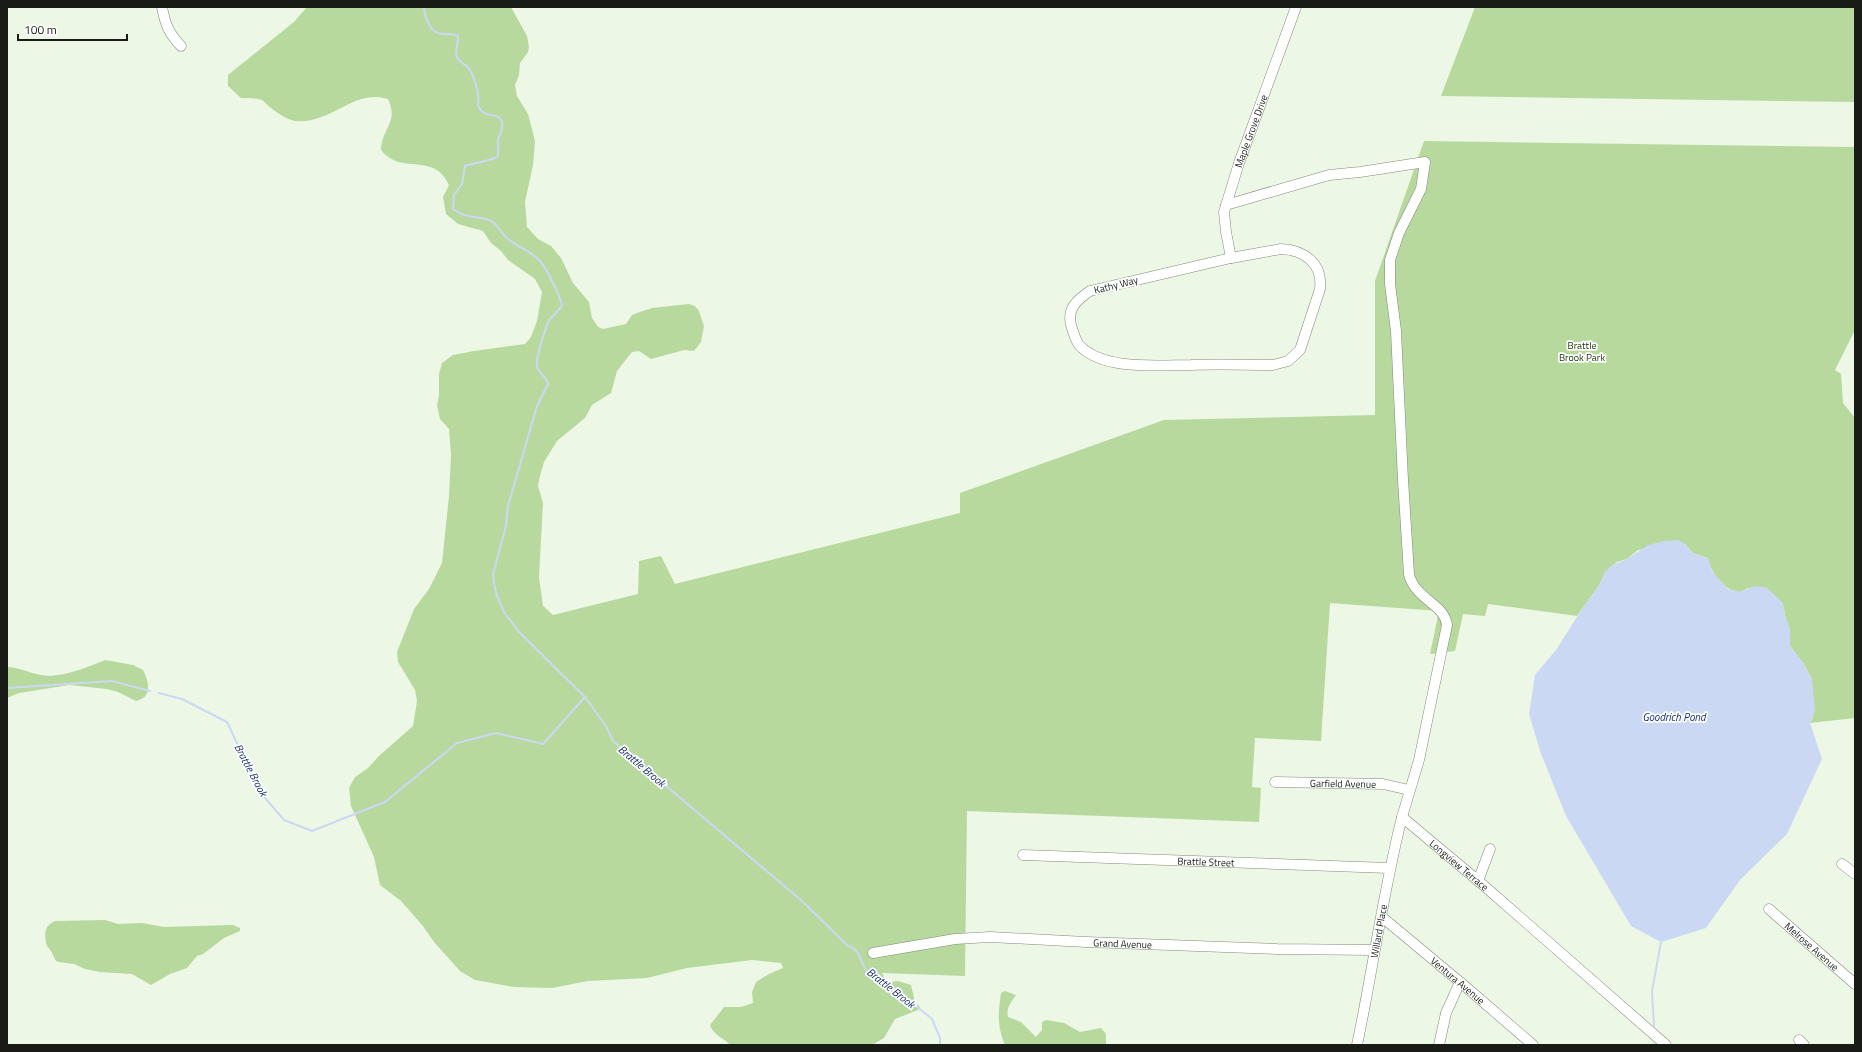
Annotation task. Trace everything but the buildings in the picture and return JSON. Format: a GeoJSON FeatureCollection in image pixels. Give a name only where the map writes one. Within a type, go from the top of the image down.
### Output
{"type":"FeatureCollection","features":[{"type":"Feature","properties":{"kind":"street"},"geometry":{"type":"LineString","coordinates":[[162,7],[166,27],[172,37],[181,46]]}},
{"type":"Feature","properties":{"kind":"street","name":"Maple Grove Drive"},"geometry":{"type":"LineString","coordinates":[[1231,258],[1224,212],[1239,163],[1296,7]]}},
{"type":"Feature","properties":{"kind":"street"},"geometry":{"type":"LineString","coordinates":[[1226,205],[1329,175],[1425,162],[1421,189],[1398,233],[1390,260],[1390,284],[1396,331],[1409,574],[1411,582],[1416,590],[1428,602],[1439,609],[1446,623],[1420,760],[1409,790],[1402,817]]}},
{"type":"Feature","properties":{"kind":"street","name":"Kathy Way"},"geometry":{"type":"LineString","coordinates":[[1281,249],[1293,249],[1310,259],[1317,267],[1321,280],[1320,289],[1300,350],[1288,360],[1273,365],[1130,365],[1100,357],[1087,351],[1079,344],[1074,336],[1070,320],[1071,310],[1080,298],[1090,291],[1231,258],[1281,249]]}},
{"type":"Feature","properties":{"kind":"street","name":"Garfield Avenue"},"geometry":{"type":"LineString","coordinates":[[1276,782],[1383,784],[1409,790]]}},
{"type":"Feature","properties":{"kind":"street","name":"Willard Place"},"geometry":{"type":"LineString","coordinates":[[1357,1045],[1374,950],[1382,917],[1389,868],[1402,817]]}},
{"type":"Feature","properties":{"kind":"street","name":"Longview Terrace"},"geometry":{"type":"LineString","coordinates":[[1402,817],[1478,881],[1666,1045]]}},
{"type":"Feature","properties":{"kind":"street"},"geometry":{"type":"LineString","coordinates":[[1478,881],[1490,849]]}},
{"type":"Feature","properties":{"kind":"street","name":"Brattle Street"},"geometry":{"type":"LineString","coordinates":[[1023,855],[1389,868]]}},
{"type":"Feature","properties":{"kind":"street"},"geometry":{"type":"LineString","coordinates":[[1842,864],[1855,874]]}},
{"type":"Feature","properties":{"kind":"street","name":"Melrose Avenue"},"geometry":{"type":"LineString","coordinates":[[1769,909],[1855,984]]}},
{"type":"Feature","properties":{"kind":"street","name":"Ventura Avenue"},"geometry":{"type":"LineString","coordinates":[[1382,917],[1533,1045]]}},
{"type":"Feature","properties":{"kind":"street","name":"Grand Avenue"},"geometry":{"type":"LineString","coordinates":[[873,953],[955,939],[990,937],[1079,942],[1374,950]]}},
{"type":"Feature","properties":{"kind":"street"},"geometry":{"type":"LineString","coordinates":[[1439,1045],[1446,1013],[1460,982]]}},
{"type":"Feature","properties":{"kind":"green space","name":"Brattle Brook Park"},"geometry":{"type":"Polygon","coordinates":[[[307,7],[511,7],[527,36],[529,47],[528,52],[520,63],[519,75],[515,85],[517,96],[528,114],[535,141],[533,165],[525,202],[527,227],[538,239],[551,246],[561,258],[573,283],[589,302],[592,318],[598,327],[603,329],[626,324],[632,315],[652,308],[689,304],[695,306],[699,311],[704,326],[701,342],[694,351],[684,350],[651,359],[639,351],[632,352],[617,371],[611,393],[592,405],[585,418],[557,441],[544,462],[538,486],[543,503],[539,577],[543,606],[553,615],[638,594],[639,561],[661,556],[675,584],[960,513],[960,493],[1164,420],[1375,415],[1375,281],[1424,141],[1855,147],[1855,330],[1835,370],[1841,374],[1843,403],[1855,418],[1855,718],[1810,723],[1813,717],[1812,680],[1804,664],[1790,646],[1790,630],[1784,608],[1748,588],[1740,592],[1728,588],[1715,575],[1708,558],[1693,553],[1685,544],[1638,550],[1627,559],[1617,562],[1605,572],[1600,584],[1577,616],[1488,604],[1485,616],[1463,614],[1455,651],[1430,654],[1439,611],[1330,603],[1321,741],[1255,738],[1252,787],[1261,788],[1259,822],[967,811],[965,976],[882,973],[887,982],[898,981],[911,985],[915,1002],[920,1007],[918,1010],[895,1019],[884,1038],[872,1045],[730,1045],[716,1034],[710,1025],[724,1007],[741,1007],[753,1003],[752,992],[756,982],[783,968],[781,963],[752,960],[687,968],[647,978],[588,981],[552,988],[514,987],[475,980],[460,971],[401,901],[380,885],[374,857],[351,806],[349,788],[355,777],[368,768],[380,755],[413,726],[417,701],[415,690],[398,662],[397,652],[414,609],[429,589],[442,563],[449,496],[451,455],[449,429],[440,419],[437,405],[439,395],[439,374],[442,363],[453,355],[525,344],[531,337],[537,321],[542,292],[535,279],[508,260],[501,251],[491,243],[483,231],[458,224],[446,214],[443,197],[449,185],[443,175],[435,169],[426,166],[398,162],[389,158],[381,150],[382,142],[392,114],[388,99],[376,97],[364,98],[320,118],[308,121],[295,121],[279,114],[262,100],[254,98],[241,98],[228,86],[228,75],[294,22],[307,7]]]}},
{"type":"Feature","properties":{"kind":"green space"},"geometry":{"type":"Polygon","coordinates":[[[1475,7],[1855,7],[1855,102],[1441,96],[1475,7]]]}},
{"type":"Feature","properties":{"kind":"green space"},"geometry":{"type":"Polygon","coordinates":[[[105,660],[133,665],[143,670],[148,684],[147,693],[145,696],[136,701],[118,692],[107,689],[69,685],[19,693],[7,698],[7,667],[48,676],[73,672],[105,660]]]}},
{"type":"Feature","properties":{"kind":"green space"},"geometry":{"type":"Polygon","coordinates":[[[105,920],[118,924],[142,923],[164,927],[233,925],[240,928],[240,931],[224,938],[203,954],[197,956],[187,968],[170,974],[151,985],[132,974],[100,972],[85,969],[74,964],[56,961],[47,946],[45,938],[47,928],[51,923],[55,921],[105,920]]]}},
{"type":"Feature","properties":{"kind":"green space"},"geometry":{"type":"Polygon","coordinates":[[[1005,991],[1016,995],[1008,1008],[1008,1017],[1021,1022],[1036,1037],[1042,1030],[1042,1022],[1046,1020],[1064,1023],[1080,1032],[1101,1028],[1106,1034],[1106,1045],[1005,1045],[999,1025],[999,1013],[1001,993],[1005,991]]]}},
{"type":"Feature","properties":{"kind":"water","name":"Goodrich Pond"},"geometry":{"type":"Polygon","coordinates":[[[1678,540],[1685,544],[1693,553],[1708,558],[1712,571],[1728,589],[1740,592],[1755,586],[1767,588],[1783,603],[1785,616],[1790,630],[1790,646],[1804,664],[1812,680],[1815,711],[1810,723],[1822,759],[1787,834],[1740,880],[1706,928],[1661,942],[1631,926],[1566,816],[1540,751],[1529,714],[1535,675],[1556,650],[1600,584],[1605,572],[1611,566],[1627,559],[1648,545],[1678,540]]]}},
{"type":"Feature","properties":{"kind":"waterway"},"geometry":{"type":"LineString","coordinates":[[424,7],[427,20],[434,31],[442,34],[452,34],[458,36],[456,55],[458,59],[470,69],[476,83],[479,107],[485,114],[497,117],[502,122],[502,129],[498,139],[497,157],[465,166],[462,184],[454,195],[453,209],[464,215],[484,218],[493,222],[507,238],[540,261],[549,276],[562,305],[548,322],[539,350],[537,366],[548,384],[537,406],[508,506],[506,526],[493,574],[497,596],[504,612],[518,631],[585,697],[606,726],[613,741],[802,901],[848,946],[855,949],[867,971],[882,983],[893,987],[932,1019],[940,1038],[940,1045]]}},
{"type":"Feature","properties":{"kind":"waterway","name":"Brattle Brook"},"geometry":{"type":"LineString","coordinates":[[7,688],[112,681],[150,691]]}},
{"type":"Feature","properties":{"kind":"waterway","name":"Brattle Brook"},"geometry":{"type":"LineString","coordinates":[[159,693],[182,699],[227,722],[260,792],[284,820],[312,831],[385,802],[457,743],[496,733],[543,744],[585,697]]}},
{"type":"Feature","properties":{"kind":"waterway"},"geometry":{"type":"LineString","coordinates":[[1654,1026],[1652,991],[1661,942]]}}]}
